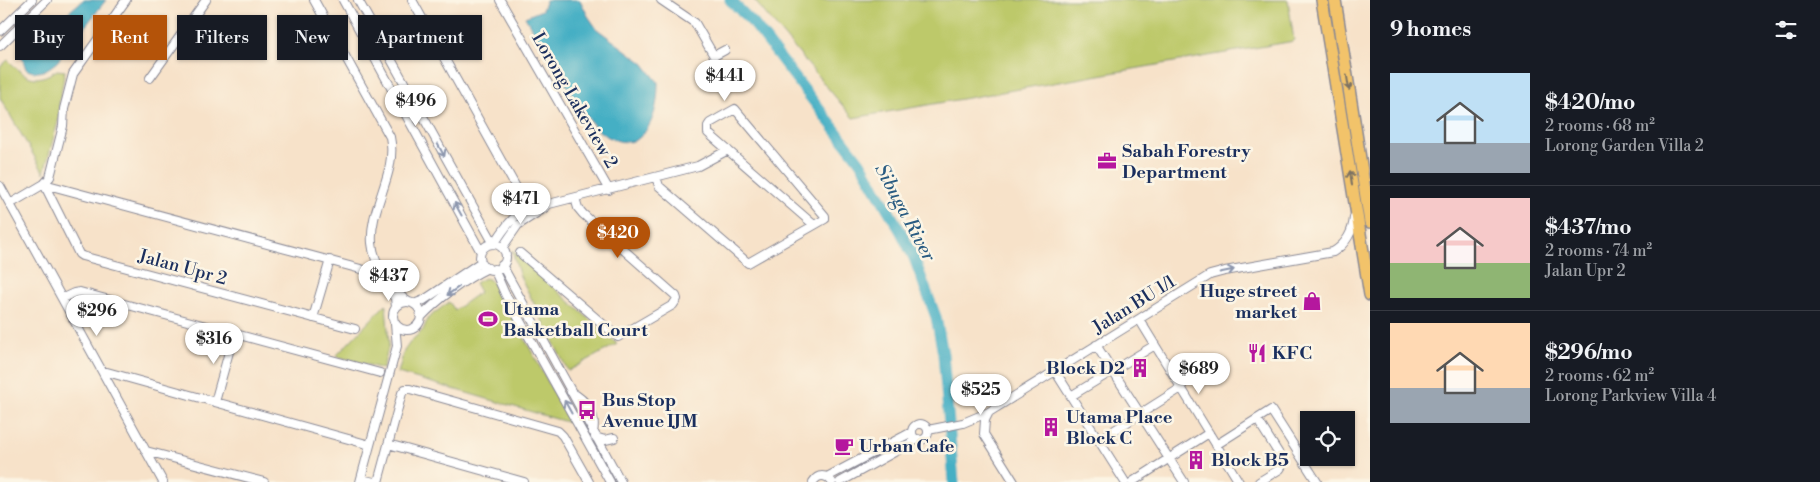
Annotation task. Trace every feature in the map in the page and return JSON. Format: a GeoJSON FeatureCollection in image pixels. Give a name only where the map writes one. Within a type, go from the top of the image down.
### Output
{"type":"FeatureCollection","features":[{"type":"Feature","properties":{"kind":"highway"},"geometry":{"type":"LineString","coordinates":[[1322,0],[1370,295]]}},
{"type":"Feature","properties":{"kind":"highway"},"geometry":{"type":"LineString","coordinates":[[1329,0],[1337,49],[1336,55],[1331,56]]}},
{"type":"Feature","properties":{"kind":"highway"},"geometry":{"type":"LineString","coordinates":[[1335,0],[1370,222]]}},
{"type":"Feature","properties":{"kind":"street"},"geometry":{"type":"LineString","coordinates":[[0,31],[32,0]]}},
{"type":"Feature","properties":{"kind":"street"},"geometry":{"type":"LineString","coordinates":[[0,46],[47,0]]}},
{"type":"Feature","properties":{"kind":"street"},"geometry":{"type":"LineString","coordinates":[[10,204],[44,184],[50,177],[63,126],[64,109],[73,74],[126,0]]}},
{"type":"Feature","properties":{"kind":"street"},"geometry":{"type":"LineString","coordinates":[[150,78],[206,0]]}},
{"type":"Feature","properties":{"kind":"street"},"geometry":{"type":"LineString","coordinates":[[314,0],[391,140],[391,162],[376,216],[372,241],[376,261],[382,273],[382,281],[387,290],[394,291],[411,303],[419,310],[421,318]]}},
{"type":"Feature","properties":{"kind":"street"},"geometry":{"type":"LineString","coordinates":[[343,0],[481,252],[481,262]]}},
{"type":"Feature","properties":{"kind":"street"},"geometry":{"type":"LineString","coordinates":[[358,0],[494,244],[502,248],[505,259],[495,268],[478,273],[431,307],[421,318],[417,326],[406,334],[398,346],[361,477],[377,480],[402,393],[405,389],[410,389],[558,431],[563,436],[589,482]]}},
{"type":"Feature","properties":{"kind":"street"},"geometry":{"type":"LineString","coordinates":[[412,0],[532,216]]}},
{"type":"Feature","properties":{"kind":"street","name":"Lorong Lakeview 2"},"geometry":{"type":"LineString","coordinates":[[500,0],[608,190]]}},
{"type":"Feature","properties":{"kind":"street"},"geometry":{"type":"LineString","coordinates":[[661,0],[694,23],[714,56],[726,50]]}},
{"type":"Feature","properties":{"kind":"street"},"geometry":{"type":"LineString","coordinates":[[656,177],[659,186],[748,263],[825,219],[825,216],[735,110],[710,123],[708,133],[814,225]]}},
{"type":"Feature","properties":{"kind":"street"},"geometry":{"type":"LineString","coordinates":[[481,252],[486,246],[494,244],[510,219],[529,208],[608,190],[698,166],[728,150]]}},
{"type":"Feature","properties":{"kind":"street"},"geometry":{"type":"LineString","coordinates":[[44,184],[368,271],[382,273]]}},
{"type":"Feature","properties":{"kind":"street","name":"Jalan Upr 2"},"geometry":{"type":"LineString","coordinates":[[44,184],[79,254],[82,256],[355,329]]}},
{"type":"Feature","properties":{"kind":"street"},"geometry":{"type":"LineString","coordinates":[[0,186],[163,482]]}},
{"type":"Feature","properties":{"kind":"street"},"geometry":{"type":"LineString","coordinates":[[520,253],[615,335],[621,336],[673,305],[677,299],[676,296],[583,214],[578,208],[575,198]]}},
{"type":"Feature","properties":{"kind":"street"},"geometry":{"type":"LineString","coordinates":[[502,248],[518,225],[549,204]]}},
{"type":"Feature","properties":{"kind":"street","name":"Jalan BU 1/1"},"geometry":{"type":"LineString","coordinates":[[928,430],[966,422],[989,412],[1214,274],[1332,252],[1341,246],[1352,230],[1355,205]]}},
{"type":"Feature","properties":{"kind":"street"},"geometry":{"type":"LineString","coordinates":[[313,318],[330,260]]}},
{"type":"Feature","properties":{"kind":"street"},"geometry":{"type":"LineString","coordinates":[[481,262],[495,268],[571,392],[621,482]]}},
{"type":"Feature","properties":{"kind":"street"},"geometry":{"type":"LineString","coordinates":[[396,307],[402,303],[424,300],[481,262]]}},
{"type":"Feature","properties":{"kind":"street"},"geometry":{"type":"LineString","coordinates":[[495,268],[505,294],[610,482]]}},
{"type":"Feature","properties":{"kind":"street"},"geometry":{"type":"LineString","coordinates":[[394,291],[396,307],[392,315],[398,346]]}},
{"type":"Feature","properties":{"kind":"street"},"geometry":{"type":"LineString","coordinates":[[63,298],[80,292],[380,373]]}},
{"type":"Feature","properties":{"kind":"street"},"geometry":{"type":"LineString","coordinates":[[1139,319],[1209,433],[1235,481]]}},
{"type":"Feature","properties":{"kind":"street"},"geometry":{"type":"LineString","coordinates":[[395,324],[405,330],[413,329]]}},
{"type":"Feature","properties":{"kind":"street"},"geometry":{"type":"LineString","coordinates":[[215,402],[234,334]]}},
{"type":"Feature","properties":{"kind":"street"},"geometry":{"type":"LineString","coordinates":[[1071,396],[1155,345]]}},
{"type":"Feature","properties":{"kind":"street"},"geometry":{"type":"LineString","coordinates":[[1096,346],[1184,482]]}},
{"type":"Feature","properties":{"kind":"street"},"geometry":{"type":"LineString","coordinates":[[1055,371],[1125,482]]}},
{"type":"Feature","properties":{"kind":"street"},"geometry":{"type":"LineString","coordinates":[[103,372],[370,445]]}},
{"type":"Feature","properties":{"kind":"street"},"geometry":{"type":"LineString","coordinates":[[1099,440],[1181,388]]}},
{"type":"Feature","properties":{"kind":"street"},"geometry":{"type":"LineString","coordinates":[[1216,445],[1271,410],[1317,482]]}},
{"type":"Feature","properties":{"kind":"street"},"geometry":{"type":"LineString","coordinates":[[984,430],[989,412]]}},
{"type":"Feature","properties":{"kind":"street"},"geometry":{"type":"LineString","coordinates":[[1257,419],[1284,462],[1280,469],[1259,482]]}},
{"type":"Feature","properties":{"kind":"street"},"geometry":{"type":"LineString","coordinates":[[966,422],[984,430],[1014,482]]}},
{"type":"Feature","properties":{"kind":"street"},"geometry":{"type":"LineString","coordinates":[[813,482],[818,476],[829,479],[912,432],[914,427],[920,424],[924,425],[928,430],[925,438],[840,482]]}},
{"type":"Feature","properties":{"kind":"street"},"geometry":{"type":"LineString","coordinates":[[912,432],[918,440]]}},
{"type":"Feature","properties":{"kind":"street"},"geometry":{"type":"LineString","coordinates":[[1132,482],[1209,433]]}},
{"type":"Feature","properties":{"kind":"street"},"geometry":{"type":"LineString","coordinates":[[594,434],[605,440],[614,438]]}},
{"type":"Feature","properties":{"kind":"street"},"geometry":{"type":"LineString","coordinates":[[388,444],[524,482]]}},
{"type":"Feature","properties":{"kind":"street"},"geometry":{"type":"LineString","coordinates":[[600,465],[603,450]]}},
{"type":"Feature","properties":{"kind":"street"},"geometry":{"type":"LineString","coordinates":[[146,451],[264,482]]}},
{"type":"Feature","properties":{"kind":"green space"},"geometry":{"type":"Polygon","coordinates":[[[754,0],[1288,0],[1294,41],[853,118],[754,0]]]}},
{"type":"Feature","properties":{"kind":"green space"},"geometry":{"type":"Polygon","coordinates":[[[8,60],[30,77],[42,77],[57,70],[65,71],[59,104],[59,118],[44,173],[0,98],[0,67],[8,60]]]}},
{"type":"Feature","properties":{"kind":"green space"},"geometry":{"type":"Polygon","coordinates":[[[512,250],[617,344],[568,371],[519,274],[512,250]]]}},
{"type":"Feature","properties":{"kind":"green space"},"geometry":{"type":"Polygon","coordinates":[[[484,278],[489,279],[498,289],[570,423],[398,373],[404,351],[411,341],[423,330],[428,318],[449,302],[455,310],[480,292],[475,283],[484,278]]]}},
{"type":"Feature","properties":{"kind":"green space"},"geometry":{"type":"Polygon","coordinates":[[[386,304],[389,344],[383,369],[336,356],[386,304]]]}},
{"type":"Feature","properties":{"kind":"water"},"geometry":{"type":"Polygon","coordinates":[[[83,0],[106,0],[83,29],[83,15],[65,15],[83,0]]]}},
{"type":"Feature","properties":{"kind":"water"},"geometry":{"type":"Polygon","coordinates":[[[546,0],[580,0],[597,29],[643,63],[658,82],[652,119],[639,138],[634,141],[622,142],[609,138],[599,131],[588,118],[525,17],[542,10],[546,0]]]}},
{"type":"Feature","properties":{"kind":"water"},"geometry":{"type":"Polygon","coordinates":[[[23,60],[59,60],[42,71],[34,72],[26,69],[23,60]]]}},
{"type":"Feature","properties":{"kind":"waterway","name":"Sibuga River"},"geometry":{"type":"LineString","coordinates":[[730,0],[754,24],[860,162],[914,258],[936,317],[943,354],[954,482]]}},
{"type":"Feature","properties":{"kind":"place","name":"Sabah Forestry Department"},"geometry":{"type":"Point","coordinates":[1107,161]}},
{"type":"Feature","properties":{"kind":"place","name":"Huge street market"},"geometry":{"type":"Point","coordinates":[1312,301]}},
{"type":"Feature","properties":{"kind":"place","name":"Utama Basketball Court"},"geometry":{"type":"Point","coordinates":[488,319]}},
{"type":"Feature","properties":{"kind":"place","name":"KFC"},"geometry":{"type":"Point","coordinates":[1257,353]}},
{"type":"Feature","properties":{"kind":"place","name":"Block D2"},"geometry":{"type":"Point","coordinates":[1140,368]}},
{"type":"Feature","properties":{"kind":"place","name":"Bus Stop Avenue IJM"},"geometry":{"type":"Point","coordinates":[587,410]}},
{"type":"Feature","properties":{"kind":"place","name":"Utama Place Block C"},"geometry":{"type":"Point","coordinates":[1051,427]}},
{"type":"Feature","properties":{"kind":"place","name":"Urban Cafe"},"geometry":{"type":"Point","coordinates":[844,446]}},
{"type":"Feature","properties":{"kind":"place","name":"Block B5"},"geometry":{"type":"Point","coordinates":[1196,460]}}]}
